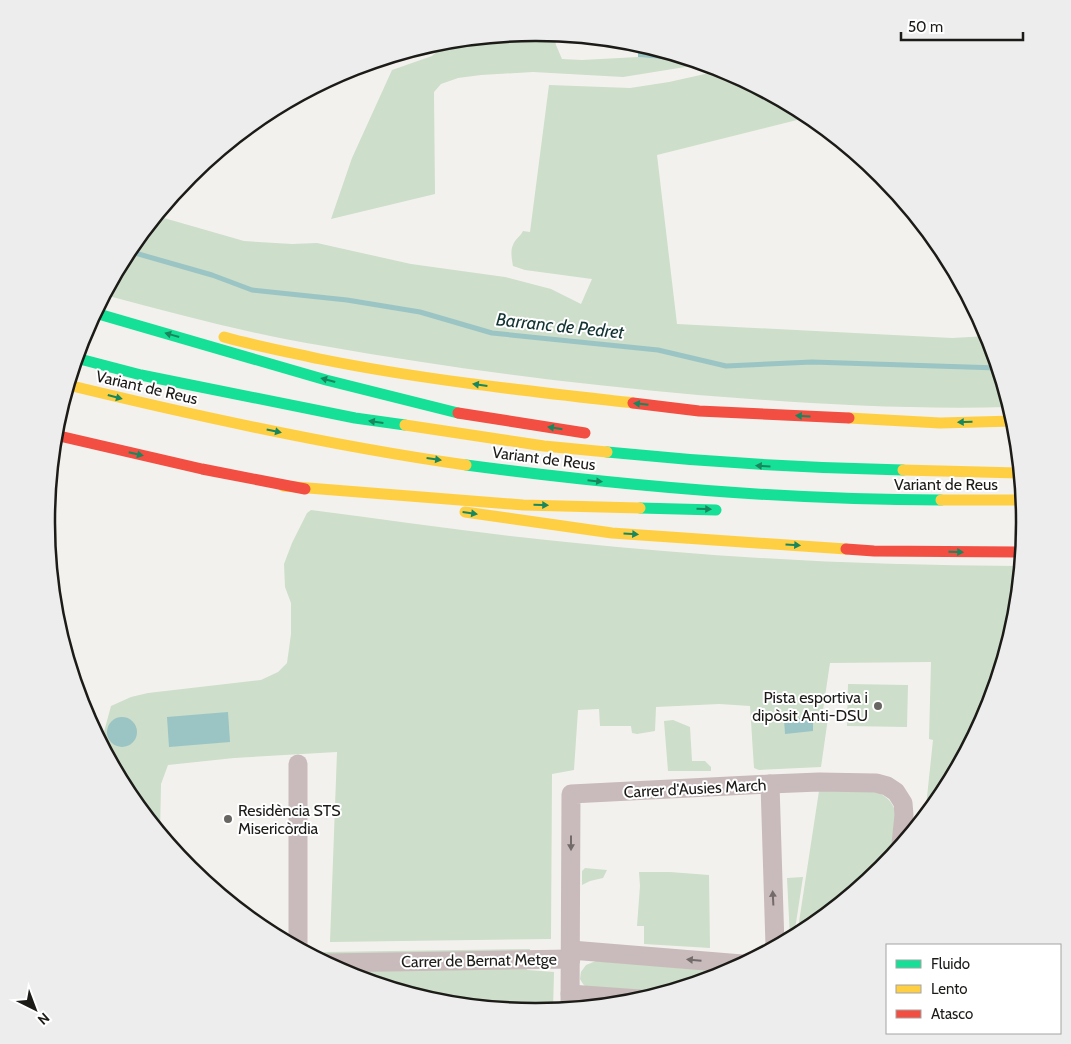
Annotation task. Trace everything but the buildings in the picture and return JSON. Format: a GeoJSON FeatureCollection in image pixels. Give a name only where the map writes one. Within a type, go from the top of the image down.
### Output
{"type":"FeatureCollection","features":[{"type":"Feature","properties":{"kind":"main road"},"geometry":{"type":"LineString","coordinates":[[106,306],[166,322]]}},
{"type":"Feature","properties":{"kind":"main road"},"geometry":{"type":"LineString","coordinates":[[101,315],[326,380],[464,414],[598,435]]}},
{"type":"Feature","properties":{"kind":"main road"},"geometry":{"type":"LineString","coordinates":[[214,334],[252,345],[386,372],[498,388],[700,411],[940,423],[1005,421]]}},
{"type":"Feature","properties":{"kind":"main road","name":"Variant de Reus"},"geometry":{"type":"LineString","coordinates":[[83,360],[141,375],[355,418],[544,446],[682,460],[807,468],[934,472],[1013,472]]}},
{"type":"Feature","properties":{"kind":"main road","name":"Variant de Reus"},"geometry":{"type":"LineString","coordinates":[[74,387],[143,404],[353,447],[547,476],[687,490],[809,498],[937,502],[1015,500]]}},
{"type":"Feature","properties":{"kind":"main road"},"geometry":{"type":"LineString","coordinates":[[63,437],[283,486],[612,532],[874,551],[1015,552]]}},
{"type":"Feature","properties":{"kind":"main road"},"geometry":{"type":"LineString","coordinates":[[756,452],[934,472]]}},
{"type":"Feature","properties":{"kind":"main road"},"geometry":{"type":"LineString","coordinates":[[283,486],[523,505],[731,510]]}},
{"type":"Feature","properties":{"kind":"main road"},"geometry":{"type":"LineString","coordinates":[[986,512],[1016,510]]}},
{"type":"Feature","properties":{"kind":"street"},"geometry":{"type":"LineString","coordinates":[[298,764],[298,940]]}},
{"type":"Feature","properties":{"kind":"street","name":"Carrer d'Ausies March"},"geometry":{"type":"LineString","coordinates":[[571,954],[571,794],[819,782],[876,783],[887,786],[896,792],[903,802],[902,833]]}},
{"type":"Feature","properties":{"kind":"street"},"geometry":{"type":"LineString","coordinates":[[770,784],[775,939]]}},
{"type":"Feature","properties":{"kind":"street"},"geometry":{"type":"LineString","coordinates":[[570,1001],[571,954]]}},
{"type":"Feature","properties":{"kind":"street","name":"Carrer de Bernat Metge"},"geometry":{"type":"LineString","coordinates":[[344,962],[571,954],[726,963]]}},
{"type":"Feature","properties":{"kind":"green space"},"geometry":{"type":"Polygon","coordinates":[[[504,42],[555,42],[562,59],[582,60],[638,57],[664,59],[688,67],[623,77],[533,72],[481,75],[458,78],[441,84],[434,92],[435,194],[331,219],[352,158],[392,70],[432,56],[436,52],[473,45],[504,42]]]}},
{"type":"Feature","properties":{"kind":"green space"},"geometry":{"type":"Polygon","coordinates":[[[707,74],[748,91],[799,120],[657,155],[677,324],[952,338],[979,336],[991,367],[1002,407],[932,408],[815,403],[604,386],[464,368],[296,341],[214,323],[111,297],[136,255],[163,218],[244,241],[292,244],[317,243],[411,264],[505,277],[551,289],[581,304],[592,279],[525,270],[513,266],[512,261],[512,250],[515,241],[523,231],[530,232],[549,85],[630,88],[707,74]]]}},
{"type":"Feature","properties":{"kind":"green space"},"geometry":{"type":"Polygon","coordinates":[[[311,510],[510,536],[687,553],[854,563],[1014,566],[1007,616],[991,677],[967,735],[927,801],[933,740],[929,739],[931,662],[830,663],[823,710],[829,711],[821,767],[759,770],[754,768],[750,706],[719,704],[656,707],[655,731],[637,734],[632,733],[631,726],[600,726],[599,709],[578,710],[574,770],[552,774],[551,939],[330,942],[337,752],[234,758],[168,765],[161,784],[160,822],[136,789],[103,734],[111,706],[131,697],[148,693],[261,680],[278,672],[287,663],[291,634],[291,603],[285,587],[284,564],[307,513],[311,510]]]}},
{"type":"Feature","properties":{"kind":"green space","name":"Pista esportiva i dipòsit Anti-DSU"},"geometry":{"type":"Polygon","coordinates":[[[848,684],[908,685],[907,727],[847,726],[848,684]]]}},
{"type":"Feature","properties":{"kind":"green space"},"geometry":{"type":"Polygon","coordinates":[[[673,720],[690,727],[692,761],[705,761],[711,767],[711,771],[668,771],[664,721],[673,720]]]}},
{"type":"Feature","properties":{"kind":"green space"},"geometry":{"type":"Polygon","coordinates":[[[871,790],[882,795],[890,801],[895,811],[895,841],[852,883],[799,925],[819,791],[871,790]]]}},
{"type":"Feature","properties":{"kind":"green space"},"geometry":{"type":"Polygon","coordinates":[[[585,868],[607,870],[603,878],[582,885],[582,871],[585,868]]]}},
{"type":"Feature","properties":{"kind":"green space"},"geometry":{"type":"Polygon","coordinates":[[[639,872],[709,875],[710,948],[644,944],[644,926],[637,926],[640,886],[639,872]]]}},
{"type":"Feature","properties":{"kind":"green space"},"geometry":{"type":"Polygon","coordinates":[[[803,877],[795,926],[790,930],[787,878],[803,877]]]}},
{"type":"Feature","properties":{"kind":"green space"},"geometry":{"type":"Polygon","coordinates":[[[530,949],[527,970],[554,972],[553,1002],[504,1002],[442,994],[381,977],[352,966],[324,952],[530,949]]]}},
{"type":"Feature","properties":{"kind":"green space"},"geometry":{"type":"Polygon","coordinates":[[[596,961],[710,969],[628,994],[590,991],[580,979],[581,972],[586,965],[596,961]]]}},
{"type":"Feature","properties":{"kind":"water"},"geometry":{"type":"Polygon","coordinates":[[[638,52],[664,59],[638,57],[638,52]]]}},
{"type":"Feature","properties":{"kind":"water"},"geometry":{"type":"Polygon","coordinates":[[[228,712],[230,742],[169,747],[167,717],[228,712]]]}},
{"type":"Feature","properties":{"kind":"water"},"geometry":{"type":"Polygon","coordinates":[[[122,717],[133,721],[137,732],[133,743],[122,747],[111,743],[107,732],[111,721],[122,717]]]}},
{"type":"Feature","properties":{"kind":"water"},"geometry":{"type":"Polygon","coordinates":[[[813,717],[813,731],[785,734],[784,719],[813,717]]]}},
{"type":"Feature","properties":{"kind":"waterway","name":"Barranc de Pedret"},"geometry":{"type":"LineString","coordinates":[[137,254],[212,275],[252,290],[347,300],[420,312],[492,333],[658,350],[726,366],[812,362],[991,368]]}},
{"type":"Feature","properties":{"kind":"traffic: fast"},"geometry":{"type":"LineString","coordinates":[[101,315],[326,380],[458,413]]}},
{"type":"Feature","properties":{"kind":"traffic: fast"},"geometry":{"type":"LineString","coordinates":[[83,360],[141,375],[355,418],[405,425]]}},
{"type":"Feature","properties":{"kind":"traffic: fast"},"geometry":{"type":"LineString","coordinates":[[607,452],[755,464],[903,470]]}},
{"type":"Feature","properties":{"kind":"traffic: fast"},"geometry":{"type":"LineString","coordinates":[[466,465],[703,490],[822,497],[941,500]]}},
{"type":"Feature","properties":{"kind":"traffic: fast"},"geometry":{"type":"LineString","coordinates":[[640,508],[716,510]]}},
{"type":"Feature","properties":{"kind":"traffic: slow"},"geometry":{"type":"LineString","coordinates":[[224,337],[320,359],[398,373],[633,403]]}},
{"type":"Feature","properties":{"kind":"traffic: slow"},"geometry":{"type":"LineString","coordinates":[[74,386],[266,430],[466,465]]}},
{"type":"Feature","properties":{"kind":"traffic: slow"},"geometry":{"type":"LineString","coordinates":[[849,418],[940,423],[1005,421]]}},
{"type":"Feature","properties":{"kind":"traffic: slow"},"geometry":{"type":"LineString","coordinates":[[405,425],[544,446],[607,452]]}},
{"type":"Feature","properties":{"kind":"traffic: slow"},"geometry":{"type":"LineString","coordinates":[[903,470],[1013,473]]}},
{"type":"Feature","properties":{"kind":"traffic: slow"},"geometry":{"type":"LineString","coordinates":[[283,486],[523,505],[640,508]]}},
{"type":"Feature","properties":{"kind":"traffic: slow"},"geometry":{"type":"LineString","coordinates":[[941,500],[1015,500]]}},
{"type":"Feature","properties":{"kind":"traffic: slow"},"geometry":{"type":"LineString","coordinates":[[465,512],[612,533],[846,549]]}},
{"type":"Feature","properties":{"kind":"traffic: jam"},"geometry":{"type":"LineString","coordinates":[[633,403],[699,411],[849,418]]}},
{"type":"Feature","properties":{"kind":"traffic: jam"},"geometry":{"type":"LineString","coordinates":[[458,413],[585,433]]}},
{"type":"Feature","properties":{"kind":"traffic: jam"},"geometry":{"type":"LineString","coordinates":[[63,437],[202,469],[305,489]]}},
{"type":"Feature","properties":{"kind":"traffic: jam"},"geometry":{"type":"LineString","coordinates":[[846,549],[874,551],[1015,552]]}},
{"type":"Feature","properties":{"kind":"place","name":"Pista esportiva i dipòsit Anti-DSU"},"geometry":{"type":"Point","coordinates":[878,706]}},
{"type":"Feature","properties":{"kind":"place","name":"Residència STS Misericòrdia"},"geometry":{"type":"Point","coordinates":[228,819]}}]}
